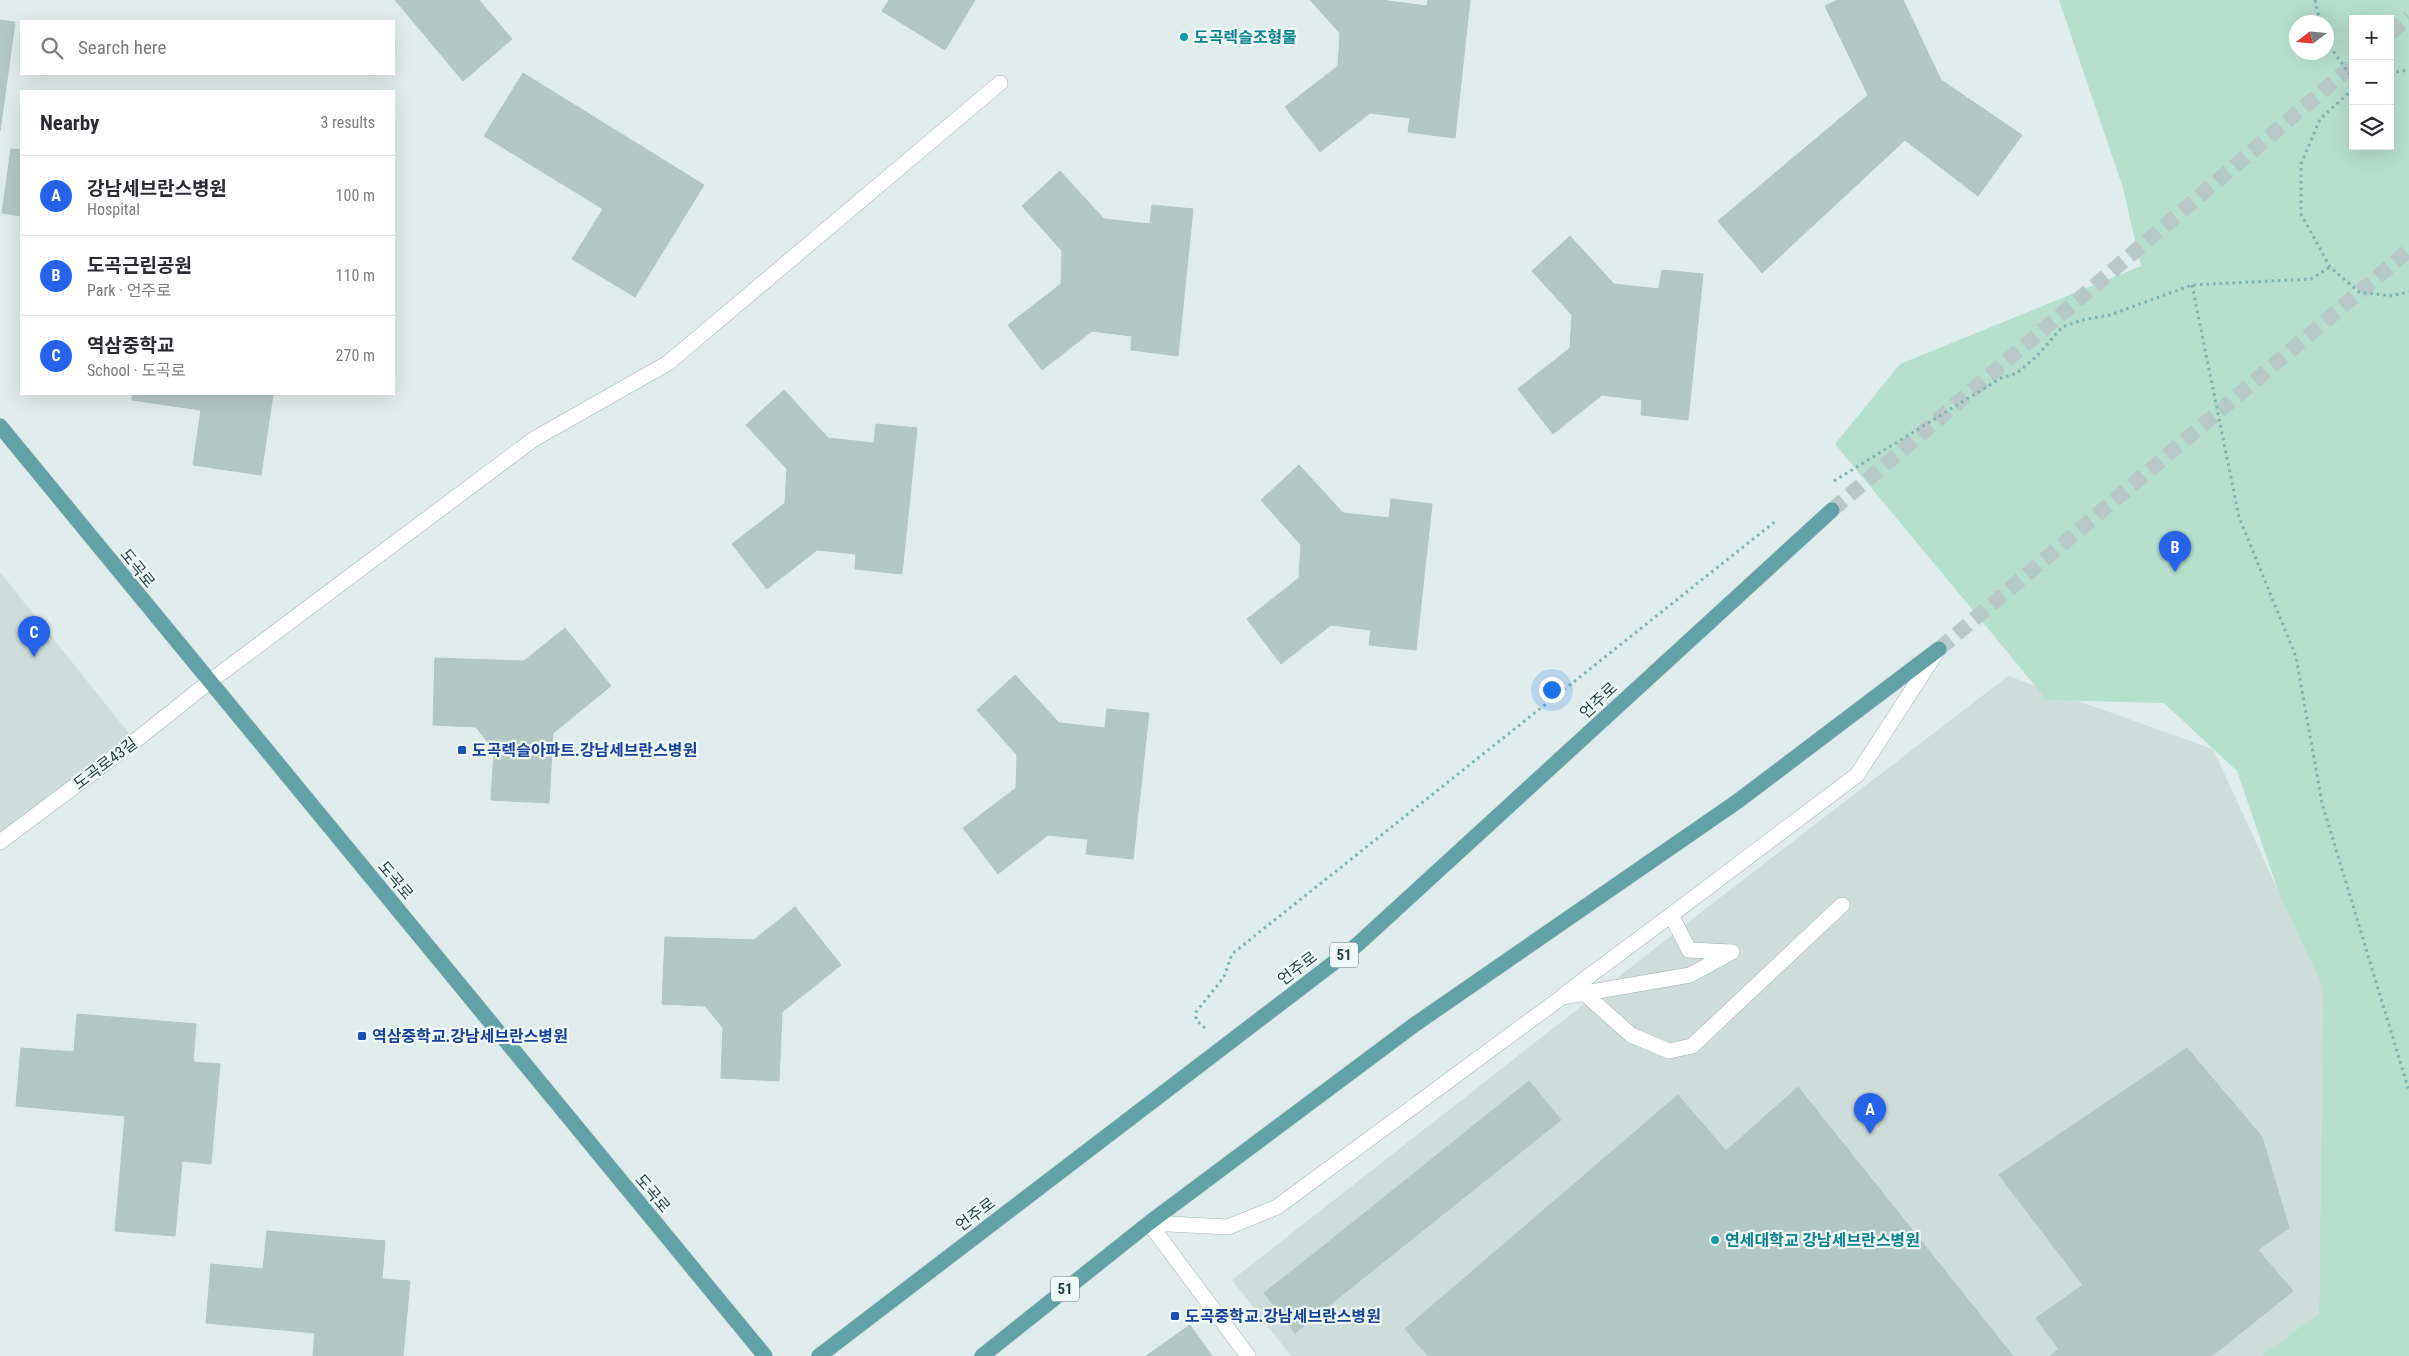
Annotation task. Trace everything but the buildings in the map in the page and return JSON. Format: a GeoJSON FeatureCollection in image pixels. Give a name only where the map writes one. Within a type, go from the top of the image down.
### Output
{"type":"FeatureCollection","features":[{"type":"Feature","properties":{"kind":"main road","name":"도곡로"},"geometry":{"type":"LineString","coordinates":[[0,426],[765,1356]]}},
{"type":"Feature","properties":{"kind":"main road","name":"언주로"},"geometry":{"type":"LineString","coordinates":[[819,1356],[1356,945],[1832,510]]}},
{"type":"Feature","properties":{"kind":"main road","name":"51"},"geometry":{"type":"LineString","coordinates":[[982,1356],[1149,1223],[1414,1025],[1738,801],[1939,649]]}},
{"type":"Feature","properties":{"kind":"street","name":"도곡로43길"},"geometry":{"type":"LineString","coordinates":[[0,842],[135,741],[209,682],[534,439],[668,364],[1000,83]]}},
{"type":"Feature","properties":{"kind":"street"},"geometry":{"type":"LineString","coordinates":[[1149,1223],[1228,1227],[1277,1206],[1857,775],[1939,649]]}},
{"type":"Feature","properties":{"kind":"street"},"geometry":{"type":"LineString","coordinates":[[1584,993],[1631,1035],[1669,1051],[1692,1046],[1842,905]]}},
{"type":"Feature","properties":{"kind":"street"},"geometry":{"type":"LineString","coordinates":[[1562,996],[1690,975],[1732,952],[1689,950],[1671,915]]}},
{"type":"Feature","properties":{"kind":"street"},"geometry":{"type":"LineString","coordinates":[[1149,1223],[1248,1356]]}},
{"type":"Feature","properties":{"kind":"path"},"geometry":{"type":"LineString","coordinates":[[2315,0],[2318,15]]}},
{"type":"Feature","properties":{"kind":"path"},"geometry":{"type":"LineString","coordinates":[[2334,52],[2349,73]]}},
{"type":"Feature","properties":{"kind":"path"},"geometry":{"type":"LineString","coordinates":[[2394,72],[2409,70]]}},
{"type":"Feature","properties":{"kind":"path"},"geometry":{"type":"LineString","coordinates":[[2349,93],[2320,119],[2301,164],[2301,214],[2330,267],[2359,292],[2390,296],[2409,292]]}},
{"type":"Feature","properties":{"kind":"path"},"geometry":{"type":"LineString","coordinates":[[2192,285],[2239,517],[2296,657],[2322,803],[2409,1091]]}},
{"type":"Feature","properties":{"kind":"shaded area"},"geometry":{"type":"Polygon","coordinates":[[[0,572],[135,741],[0,841],[0,572]]]}},
{"type":"Feature","properties":{"kind":"shaded area"},"geometry":{"type":"Polygon","coordinates":[[[2008,676],[2213,749],[2323,988],[2319,1313],[2261,1356],[1291,1356],[1232,1280],[1704,910],[2008,676]]]}},
{"type":"Feature","properties":{"kind":"green space"},"geometry":{"type":"Polygon","coordinates":[[[2059,0],[2409,0],[2409,1356],[2261,1356],[2319,1313],[2323,988],[2279,893],[2237,771],[2164,703],[2047,700],[1835,444],[1900,364],[2141,266],[2123,188],[2059,0]]]}},
{"type":"Feature","properties":{"kind":"tunnel"},"geometry":{"type":"LineString","coordinates":[[2394,30],[2409,17]]}},
{"type":"Feature","properties":{"kind":"tunnel"},"geometry":{"type":"LineString","coordinates":[[1832,510],[2349,68]]}},
{"type":"Feature","properties":{"kind":"tunnel"},"geometry":{"type":"LineString","coordinates":[[1939,649],[2409,250]]}},
{"type":"Feature","properties":{"kind":"place","name":"도곡렉슬조형물"},"geometry":{"type":"Point","coordinates":[1184,37]}},
{"type":"Feature","properties":{"kind":"place","name":"도곡근린공원"},"geometry":{"type":"Point","coordinates":[2175,572]}},
{"type":"Feature","properties":{"kind":"place","name":"역삼중학교"},"geometry":{"type":"Point","coordinates":[34,657]}},
{"type":"Feature","properties":{"kind":"place","name":"도곡렉슬아파트.강남세브란스병원"},"geometry":{"type":"Point","coordinates":[462,750]}},
{"type":"Feature","properties":{"kind":"place","name":"역삼중학교.강남세브란스병원"},"geometry":{"type":"Point","coordinates":[362,1036]}},
{"type":"Feature","properties":{"kind":"place","name":"강남세브란스병원"},"geometry":{"type":"Point","coordinates":[1870,1134]}},
{"type":"Feature","properties":{"kind":"place","name":"연세대학교 강남세브란스병원"},"geometry":{"type":"Point","coordinates":[1715,1240]}},
{"type":"Feature","properties":{"kind":"place","name":"도곡중학교.강남세브란스병원"},"geometry":{"type":"Point","coordinates":[1175,1316]}}]}
